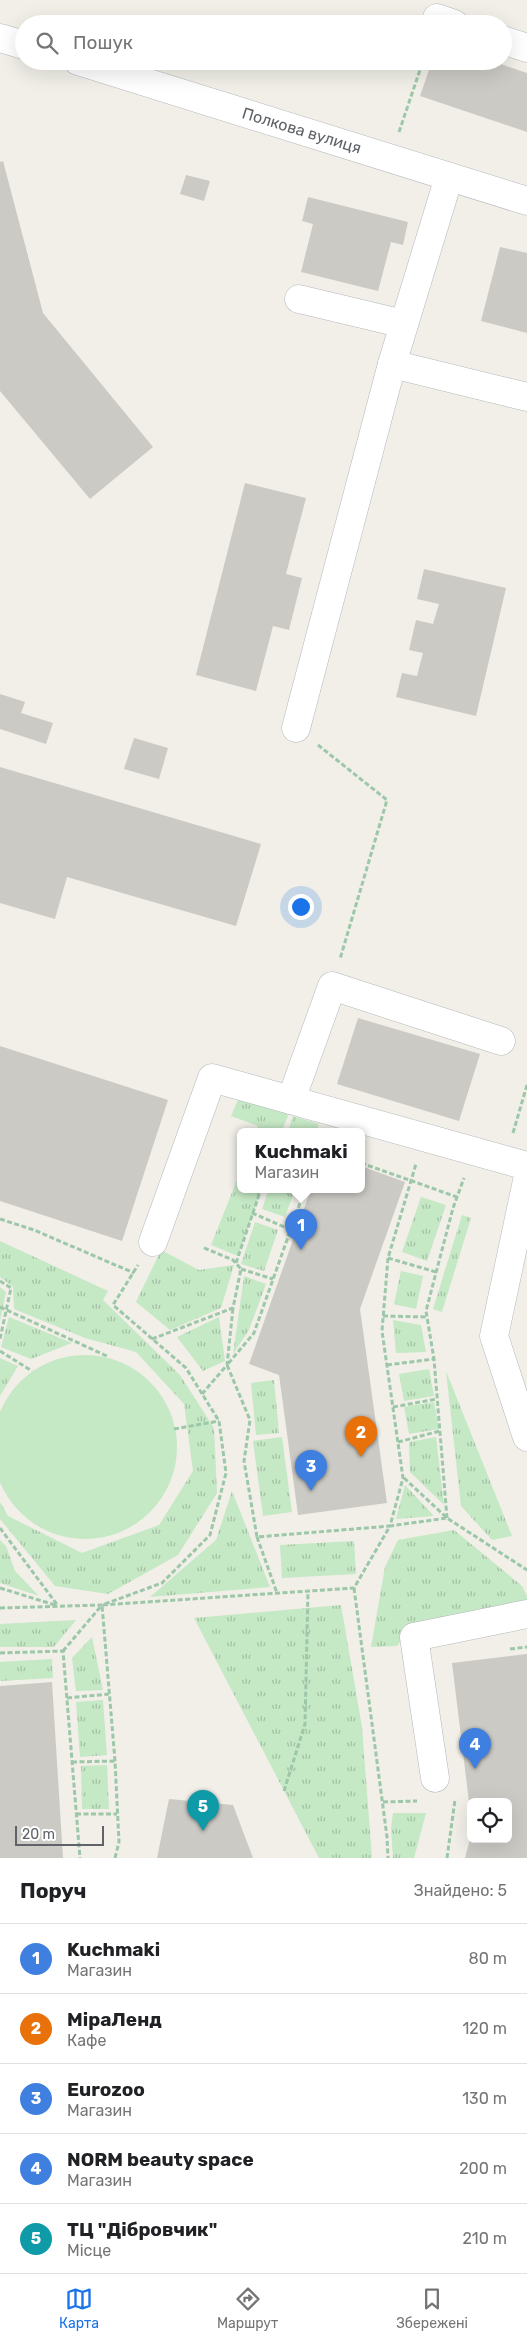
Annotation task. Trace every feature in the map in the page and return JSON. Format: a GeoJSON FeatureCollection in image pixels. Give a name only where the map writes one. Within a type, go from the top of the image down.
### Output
{"type":"FeatureCollection","features":[{"type":"Feature","properties":{"kind":"street"},"geometry":{"type":"LineString","coordinates":[[0,38],[15,42]]}},
{"type":"Feature","properties":{"kind":"street"},"geometry":{"type":"LineString","coordinates":[[512,43],[527,48]]}},
{"type":"Feature","properties":{"kind":"street","name":"Полкова вулиця"},"geometry":{"type":"LineString","coordinates":[[107,70],[527,200]]}},
{"type":"Feature","properties":{"kind":"street"},"geometry":{"type":"LineString","coordinates":[[296,728],[392,364],[449,177]]}},
{"type":"Feature","properties":{"kind":"street"},"geometry":{"type":"LineString","coordinates":[[298,299],[404,324]]}},
{"type":"Feature","properties":{"kind":"street"},"geometry":{"type":"LineString","coordinates":[[392,364],[527,397]]}},
{"type":"Feature","properties":{"kind":"street"},"geometry":{"type":"LineString","coordinates":[[291,1100],[332,986],[501,1041]]}},
{"type":"Feature","properties":{"kind":"street"},"geometry":{"type":"LineString","coordinates":[[153,1242],[212,1078],[474,1152],[514,1155]]}},
{"type":"Feature","properties":{"kind":"street"},"geometry":{"type":"LineString","coordinates":[[527,1181],[494,1336],[527,1437]]}},
{"type":"Feature","properties":{"kind":"street"},"geometry":{"type":"LineString","coordinates":[[446,1784],[414,1637],[527,1614]]}},
{"type":"Feature","properties":{"kind":"path"},"geometry":{"type":"LineString","coordinates":[[398,135],[420,70]]}},
{"type":"Feature","properties":{"kind":"path"},"geometry":{"type":"LineString","coordinates":[[296,728],[387,800],[332,986]]}},
{"type":"Feature","properties":{"kind":"path"},"geometry":{"type":"LineString","coordinates":[[514,1155],[527,1085]]}},
{"type":"Feature","properties":{"kind":"path"},"geometry":{"type":"LineString","coordinates":[[388,1858],[387,1837],[354,1588],[390,1526],[404,1478],[382,1331],[388,1258],[424,1138]]}},
{"type":"Feature","properties":{"kind":"path"},"geometry":{"type":"LineString","coordinates":[[447,1518],[434,1359],[426,1311],[457,1197],[474,1152]]}},
{"type":"Feature","properties":{"kind":"path"},"geometry":{"type":"LineString","coordinates":[[365,1164],[457,1197]]}},
{"type":"Feature","properties":{"kind":"path"},"geometry":{"type":"LineString","coordinates":[[236,1263],[260,1193]]}},
{"type":"Feature","properties":{"kind":"path"},"geometry":{"type":"LineString","coordinates":[[202,1394],[254,1333],[304,1193]]}},
{"type":"Feature","properties":{"kind":"path"},"geometry":{"type":"LineString","coordinates":[[252,1213],[291,1230]]}},
{"type":"Feature","properties":{"kind":"path"},"geometry":{"type":"LineString","coordinates":[[0,1219],[34,1230],[134,1273]]}},
{"type":"Feature","properties":{"kind":"path"},"geometry":{"type":"LineString","coordinates":[[80,1858],[63,1651],[102,1605],[162,1583],[210,1535],[226,1473],[219,1421],[186,1368],[113,1305],[153,1242]]}},
{"type":"Feature","properties":{"kind":"path"},"geometry":{"type":"LineString","coordinates":[[202,1248],[236,1263],[241,1269],[273,1279]]}},
{"type":"Feature","properties":{"kind":"path"},"geometry":{"type":"LineString","coordinates":[[388,1258],[436,1272]]}},
{"type":"Feature","properties":{"kind":"path"},"geometry":{"type":"LineString","coordinates":[[241,1269],[233,1308],[227,1365],[250,1420],[244,1460],[257,1537],[277,1593]]}},
{"type":"Feature","properties":{"kind":"path"},"geometry":{"type":"LineString","coordinates":[[0,1280],[11,1288],[0,1339]]}},
{"type":"Feature","properties":{"kind":"path"},"geometry":{"type":"LineString","coordinates":[[0,1307],[110,1358]]}},
{"type":"Feature","properties":{"kind":"path"},"geometry":{"type":"LineString","coordinates":[[152,1339],[233,1308]]}},
{"type":"Feature","properties":{"kind":"path"},"geometry":{"type":"LineString","coordinates":[[383,1316],[427,1317]]}},
{"type":"Feature","properties":{"kind":"path"},"geometry":{"type":"LineString","coordinates":[[0,1352],[32,1371]]}},
{"type":"Feature","properties":{"kind":"path"},"geometry":{"type":"LineString","coordinates":[[387,1365],[434,1359]]}},
{"type":"Feature","properties":{"kind":"path"},"geometry":{"type":"LineString","coordinates":[[393,1407],[437,1399]]}},
{"type":"Feature","properties":{"kind":"path"},"geometry":{"type":"LineString","coordinates":[[174,1429],[219,1421]]}},
{"type":"Feature","properties":{"kind":"path"},"geometry":{"type":"LineString","coordinates":[[398,1442],[440,1431]]}},
{"type":"Feature","properties":{"kind":"path"},"geometry":{"type":"LineString","coordinates":[[404,1478],[447,1518],[527,1570]]}},
{"type":"Feature","properties":{"kind":"path"},"geometry":{"type":"LineString","coordinates":[[257,1537],[390,1526],[447,1518]]}},
{"type":"Feature","properties":{"kind":"path"},"geometry":{"type":"LineString","coordinates":[[0,1528],[58,1606]]}},
{"type":"Feature","properties":{"kind":"path"},"geometry":{"type":"LineString","coordinates":[[0,1588],[58,1606]]}},
{"type":"Feature","properties":{"kind":"path"},"geometry":{"type":"LineString","coordinates":[[0,1608],[102,1605],[354,1588]]}},
{"type":"Feature","properties":{"kind":"path"},"geometry":{"type":"LineString","coordinates":[[284,1792],[306,1724],[308,1591]]}},
{"type":"Feature","properties":{"kind":"path"},"geometry":{"type":"LineString","coordinates":[[102,1605],[115,1761],[119,1842],[115,1858]]}},
{"type":"Feature","properties":{"kind":"path"},"geometry":{"type":"LineString","coordinates":[[500,1651],[527,1647]]}},
{"type":"Feature","properties":{"kind":"path"},"geometry":{"type":"LineString","coordinates":[[0,1653],[63,1651]]}},
{"type":"Feature","properties":{"kind":"path"},"geometry":{"type":"LineString","coordinates":[[67,1698],[110,1694]]}},
{"type":"Feature","properties":{"kind":"path"},"geometry":{"type":"LineString","coordinates":[[72,1762],[115,1761]]}},
{"type":"Feature","properties":{"kind":"path"},"geometry":{"type":"LineString","coordinates":[[446,1784],[447,1858]]}},
{"type":"Feature","properties":{"kind":"path"},"geometry":{"type":"LineString","coordinates":[[76,1814],[117,1814]]}},
{"type":"Feature","properties":{"kind":"green space"},"geometry":{"type":"Polygon","coordinates":[[[240,1095],[289,1113],[283,1128],[257,1128],[258,1126],[231,1116],[240,1095]]]}},
{"type":"Feature","properties":{"kind":"green space"},"geometry":{"type":"Polygon","coordinates":[[[293,1116],[319,1124],[317,1128],[289,1128],[293,1116]]]}},
{"type":"Feature","properties":{"kind":"green space"},"geometry":{"type":"Polygon","coordinates":[[[237,1180],[237,1193],[261,1193],[238,1256],[211,1245],[237,1180]]]}},
{"type":"Feature","properties":{"kind":"green space"},"geometry":{"type":"Polygon","coordinates":[[[268,1193],[294,1193],[285,1217],[262,1209],[268,1193]]]}},
{"type":"Feature","properties":{"kind":"green space"},"geometry":{"type":"Polygon","coordinates":[[[421,1197],[446,1205],[427,1261],[402,1252],[421,1197]]]}},
{"type":"Feature","properties":{"kind":"green space"},"geometry":{"type":"Polygon","coordinates":[[[462,1215],[471,1218],[442,1312],[433,1309],[462,1215]]]}},
{"type":"Feature","properties":{"kind":"green space"},"geometry":{"type":"Polygon","coordinates":[[[255,1222],[278,1230],[264,1271],[241,1264],[255,1222]]]}},
{"type":"Feature","properties":{"kind":"green space"},"geometry":{"type":"Polygon","coordinates":[[[0,1241],[108,1291],[103,1300],[180,1375],[214,1428],[217,1493],[178,1555],[108,1594],[55,1586],[0,1519],[0,1502],[8,1516],[82,1553],[159,1525],[193,1471],[184,1404],[136,1352],[85,1338],[14,1309],[13,1287],[0,1277],[0,1241]]]}},
{"type":"Feature","properties":{"kind":"green space"},"geometry":{"type":"Polygon","coordinates":[[[161,1250],[199,1270],[234,1265],[221,1308],[170,1330],[136,1302],[161,1250]]]}},
{"type":"Feature","properties":{"kind":"green space"},"geometry":{"type":"Polygon","coordinates":[[[401,1271],[423,1276],[416,1309],[394,1304],[401,1271]]]}},
{"type":"Feature","properties":{"kind":"green space"},"geometry":{"type":"Polygon","coordinates":[[[244,1276],[266,1284],[249,1330],[233,1354],[244,1276]]]}},
{"type":"Feature","properties":{"kind":"green space"},"geometry":{"type":"Polygon","coordinates":[[[0,1287],[6,1292],[0,1321],[0,1287]]]}},
{"type":"Feature","properties":{"kind":"green space"},"geometry":{"type":"Polygon","coordinates":[[[9,1317],[72,1343],[31,1359],[1,1347],[9,1317]]]}},
{"type":"Feature","properties":{"kind":"green space"},"geometry":{"type":"Polygon","coordinates":[[[219,1317],[225,1361],[203,1371],[177,1337],[219,1317]]]}},
{"type":"Feature","properties":{"kind":"green space"},"geometry":{"type":"Polygon","coordinates":[[[393,1320],[421,1325],[426,1352],[396,1353],[393,1320]]]}},
{"type":"Feature","properties":{"kind":"green space"},"geometry":{"type":"Polygon","coordinates":[[[85,1355],[103,1357],[120,1362],[136,1371],[150,1382],[166,1404],[173,1420],[177,1447],[173,1474],[161,1498],[143,1518],[128,1528],[112,1535],[85,1539],[67,1537],[50,1532],[20,1512],[9,1498],[-1,1479],[0,1412],[20,1382],[42,1366],[58,1359],[85,1355]]]}},
{"type":"Feature","properties":{"kind":"green space"},"geometry":{"type":"Polygon","coordinates":[[[0,1358],[18,1366],[0,1396],[0,1358]]]}},
{"type":"Feature","properties":{"kind":"green space"},"geometry":{"type":"Polygon","coordinates":[[[429,1369],[434,1396],[404,1401],[399,1374],[429,1369]]]}},
{"type":"Feature","properties":{"kind":"green space"},"geometry":{"type":"Polygon","coordinates":[[[446,1371],[512,1536],[492,1540],[461,1506],[446,1371]]]}},
{"type":"Feature","properties":{"kind":"green space"},"geometry":{"type":"Polygon","coordinates":[[[274,1380],[279,1433],[256,1435],[251,1383],[274,1380]]]}},
{"type":"Feature","properties":{"kind":"green space"},"geometry":{"type":"Polygon","coordinates":[[[434,1402],[439,1429],[409,1434],[404,1407],[434,1402]]]}},
{"type":"Feature","properties":{"kind":"green space"},"geometry":{"type":"Polygon","coordinates":[[[282,1437],[292,1512],[263,1516],[253,1441],[282,1437]]]}},
{"type":"Feature","properties":{"kind":"green space"},"geometry":{"type":"Polygon","coordinates":[[[436,1437],[444,1505],[410,1472],[409,1442],[436,1437]]]}},
{"type":"Feature","properties":{"kind":"green space"},"geometry":{"type":"Polygon","coordinates":[[[405,1485],[433,1515],[433,1516],[396,1519],[405,1485]]]}},
{"type":"Feature","properties":{"kind":"green space"},"geometry":{"type":"Polygon","coordinates":[[[232,1491],[270,1587],[150,1597],[216,1540],[232,1491]]]}},
{"type":"Feature","properties":{"kind":"green space"},"geometry":{"type":"Polygon","coordinates":[[[454,1530],[522,1586],[527,1596],[527,1606],[411,1628],[397,1646],[371,1647],[385,1567],[398,1540],[454,1530]]]}},
{"type":"Feature","properties":{"kind":"green space"},"geometry":{"type":"Polygon","coordinates":[[[0,1540],[6,1546],[15,1571],[39,1596],[0,1583],[0,1540]]]}},
{"type":"Feature","properties":{"kind":"green space"},"geometry":{"type":"Polygon","coordinates":[[[354,1541],[356,1574],[282,1578],[280,1545],[354,1541]]]}},
{"type":"Feature","properties":{"kind":"green space"},"geometry":{"type":"Polygon","coordinates":[[[341,1605],[362,1727],[372,1858],[319,1858],[194,1618],[341,1605]]]}},
{"type":"Feature","properties":{"kind":"green space"},"geometry":{"type":"Polygon","coordinates":[[[76,1620],[54,1647],[0,1647],[0,1624],[76,1620]]]}},
{"type":"Feature","properties":{"kind":"green space"},"geometry":{"type":"Polygon","coordinates":[[[92,1637],[103,1690],[76,1691],[72,1658],[92,1637]]]}},
{"type":"Feature","properties":{"kind":"green space"},"geometry":{"type":"Polygon","coordinates":[[[52,1659],[53,1678],[0,1681],[0,1662],[52,1659]]]}},
{"type":"Feature","properties":{"kind":"green space"},"geometry":{"type":"Polygon","coordinates":[[[103,1700],[107,1755],[80,1757],[76,1702],[103,1700]]]}},
{"type":"Feature","properties":{"kind":"green space"},"geometry":{"type":"Polygon","coordinates":[[[107,1765],[109,1809],[82,1809],[81,1766],[107,1765]]]}},
{"type":"Feature","properties":{"kind":"green space"},"geometry":{"type":"Polygon","coordinates":[[[393,1813],[426,1813],[414,1858],[393,1858],[391,1828],[393,1813]]]}},
{"type":"Feature","properties":{"kind":"building"},"geometry":{"type":"Polygon","coordinates":[[[512,68],[527,73],[527,132],[420,96],[429,70],[512,70],[512,68]]]}},
{"type":"Feature","properties":{"kind":"building"},"geometry":{"type":"Polygon","coordinates":[[[3,161],[43,313],[153,447],[90,499],[0,391],[0,162],[3,161]]]}},
{"type":"Feature","properties":{"kind":"building"},"geometry":{"type":"Polygon","coordinates":[[[186,175],[210,181],[204,201],[180,194],[186,175]]]}},
{"type":"Feature","properties":{"kind":"building"},"geometry":{"type":"Polygon","coordinates":[[[308,197],[408,222],[403,245],[391,242],[378,291],[301,272],[313,224],[302,221],[308,197]]]}},
{"type":"Feature","properties":{"kind":"building"},"geometry":{"type":"Polygon","coordinates":[[[500,247],[527,253],[527,333],[481,321],[500,247]]]}},
{"type":"Feature","properties":{"kind":"building"},"geometry":{"type":"Polygon","coordinates":[[[245,483],[306,498],[286,574],[302,578],[289,630],[273,626],[256,691],[196,675],[245,483]]]}},
{"type":"Feature","properties":{"kind":"building"},"geometry":{"type":"Polygon","coordinates":[[[424,569],[506,588],[476,716],[396,697],[402,673],[417,676],[423,653],[409,650],[416,620],[433,624],[439,604],[417,599],[424,569]]]}},
{"type":"Feature","properties":{"kind":"building"},"geometry":{"type":"Polygon","coordinates":[[[0,694],[25,702],[21,713],[53,723],[46,744],[0,729],[0,694]]]}},
{"type":"Feature","properties":{"kind":"building"},"geometry":{"type":"Polygon","coordinates":[[[134,738],[168,748],[159,779],[124,769],[134,738]]]}},
{"type":"Feature","properties":{"kind":"building"},"geometry":{"type":"Polygon","coordinates":[[[0,767],[261,844],[236,926],[67,877],[55,919],[0,903],[0,767]]]}},
{"type":"Feature","properties":{"kind":"building"},"geometry":{"type":"Polygon","coordinates":[[[358,1018],[480,1054],[459,1121],[337,1084],[358,1018]]]}},
{"type":"Feature","properties":{"kind":"building"},"geometry":{"type":"Polygon","coordinates":[[[0,1046],[168,1100],[122,1241],[0,1201],[0,1046]]]}},
{"type":"Feature","properties":{"kind":"building"},"geometry":{"type":"Polygon","coordinates":[[[365,1167],[405,1182],[360,1309],[387,1503],[298,1515],[279,1375],[249,1364],[310,1193],[365,1193],[365,1167]]]}},
{"type":"Feature","properties":{"kind":"building"},"geometry":{"type":"Polygon","coordinates":[[[527,1654],[527,1858],[465,1858],[469,1843],[512,1843],[512,1798],[469,1798],[452,1663],[527,1654]]]}},
{"type":"Feature","properties":{"kind":"building"},"geometry":{"type":"Polygon","coordinates":[[[52,1682],[63,1858],[0,1858],[0,1686],[52,1682]]]}},
{"type":"Feature","properties":{"kind":"building"},"geometry":{"type":"Polygon","coordinates":[[[169,1799],[233,1805],[253,1858],[157,1858],[169,1799]]]}},
{"type":"Feature","properties":{"kind":"place","name":"Kuchmaki"},"geometry":{"type":"Point","coordinates":[301,1250]}},
{"type":"Feature","properties":{"kind":"place","name":"МіраЛенд"},"geometry":{"type":"Point","coordinates":[361,1457]}},
{"type":"Feature","properties":{"kind":"place","name":"Eurozoo"},"geometry":{"type":"Point","coordinates":[311,1491]}},
{"type":"Feature","properties":{"kind":"place","name":"NORM beauty space"},"geometry":{"type":"Point","coordinates":[475,1769]}},
{"type":"Feature","properties":{"kind":"place","name":"ТЦ \"Дібровчик\""},"geometry":{"type":"Point","coordinates":[203,1831]}}]}
